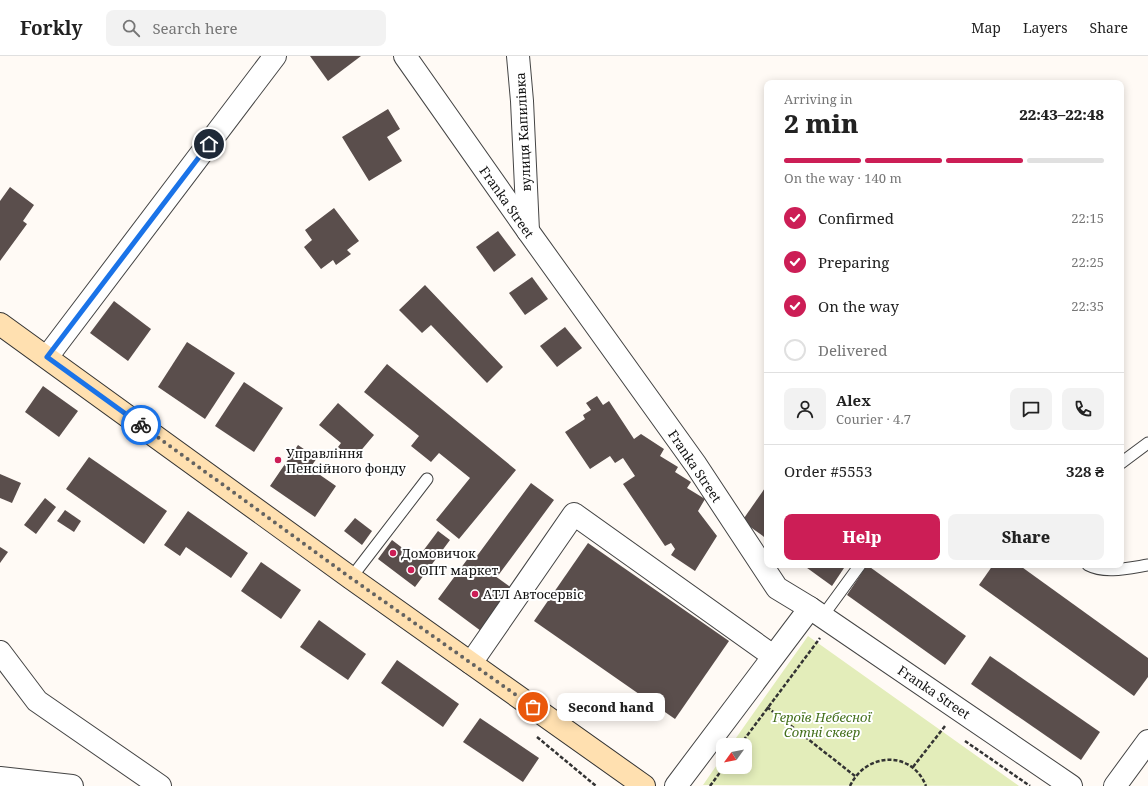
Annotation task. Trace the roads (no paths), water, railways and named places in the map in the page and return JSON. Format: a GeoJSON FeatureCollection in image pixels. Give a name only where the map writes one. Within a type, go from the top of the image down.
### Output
{"type":"FeatureCollection","features":[{"type":"Feature","properties":{"kind":"main road"},"geometry":{"type":"LineString","coordinates":[[0,324],[351,578],[644,786]]}},
{"type":"Feature","properties":{"kind":"street"},"geometry":{"type":"LineString","coordinates":[[47,357],[275,56]]}},
{"type":"Feature","properties":{"kind":"street","name":"Franka Street"},"geometry":{"type":"LineString","coordinates":[[405,56],[528,231],[696,465],[777,588],[818,620],[1071,786]]}},
{"type":"Feature","properties":{"kind":"street","name":"вулиця Капилівка"},"geometry":{"type":"LineString","coordinates":[[518,56],[522,101],[528,231]]}},
{"type":"Feature","properties":{"kind":"street"},"geometry":{"type":"LineString","coordinates":[[471,663],[574,514],[774,656]]}},
{"type":"Feature","properties":{"kind":"street"},"geometry":{"type":"LineString","coordinates":[[676,786],[774,656],[818,620]]}},
{"type":"Feature","properties":{"kind":"street"},"geometry":{"type":"LineString","coordinates":[[0,652],[37,701],[160,786]]}},
{"type":"Feature","properties":{"kind":"street"},"geometry":{"type":"LineString","coordinates":[[1115,786],[1148,741]]}},
{"type":"Feature","properties":{"kind":"street"},"geometry":{"type":"LineString","coordinates":[[0,778],[72,786]]}},
{"type":"Feature","properties":{"kind":"lane"},"geometry":{"type":"LineString","coordinates":[[1124,461],[1148,444]]}},
{"type":"Feature","properties":{"kind":"lane"},"geometry":{"type":"LineString","coordinates":[[351,578],[427,479]]}},
{"type":"Feature","properties":{"kind":"lane"},"geometry":{"type":"LineString","coordinates":[[1093,568],[1097,570],[1148,565]]}},
{"type":"Feature","properties":{"kind":"lane"},"geometry":{"type":"LineString","coordinates":[[818,620],[858,568]]}},
{"type":"Feature","properties":{"kind":"place","name":"Управління Пенсійного фонду"},"geometry":{"type":"Point","coordinates":[278,460]}},
{"type":"Feature","properties":{"kind":"place","name":"Домовичок"},"geometry":{"type":"Point","coordinates":[393,553]}},
{"type":"Feature","properties":{"kind":"place","name":"ОПТ маркет"},"geometry":{"type":"Point","coordinates":[411,570]}},
{"type":"Feature","properties":{"kind":"place","name":"АТЛ Автосервіс"},"geometry":{"type":"Point","coordinates":[475,594]}},
{"type":"Feature","properties":{"kind":"place","name":"Second hand"},"geometry":{"type":"Point","coordinates":[533,707]}},
{"type":"Feature","properties":{"kind":"park label","name":"Героїв Небесної Сотні сквер"},"geometry":{"type":"Point","coordinates":[822,724]}}]}
